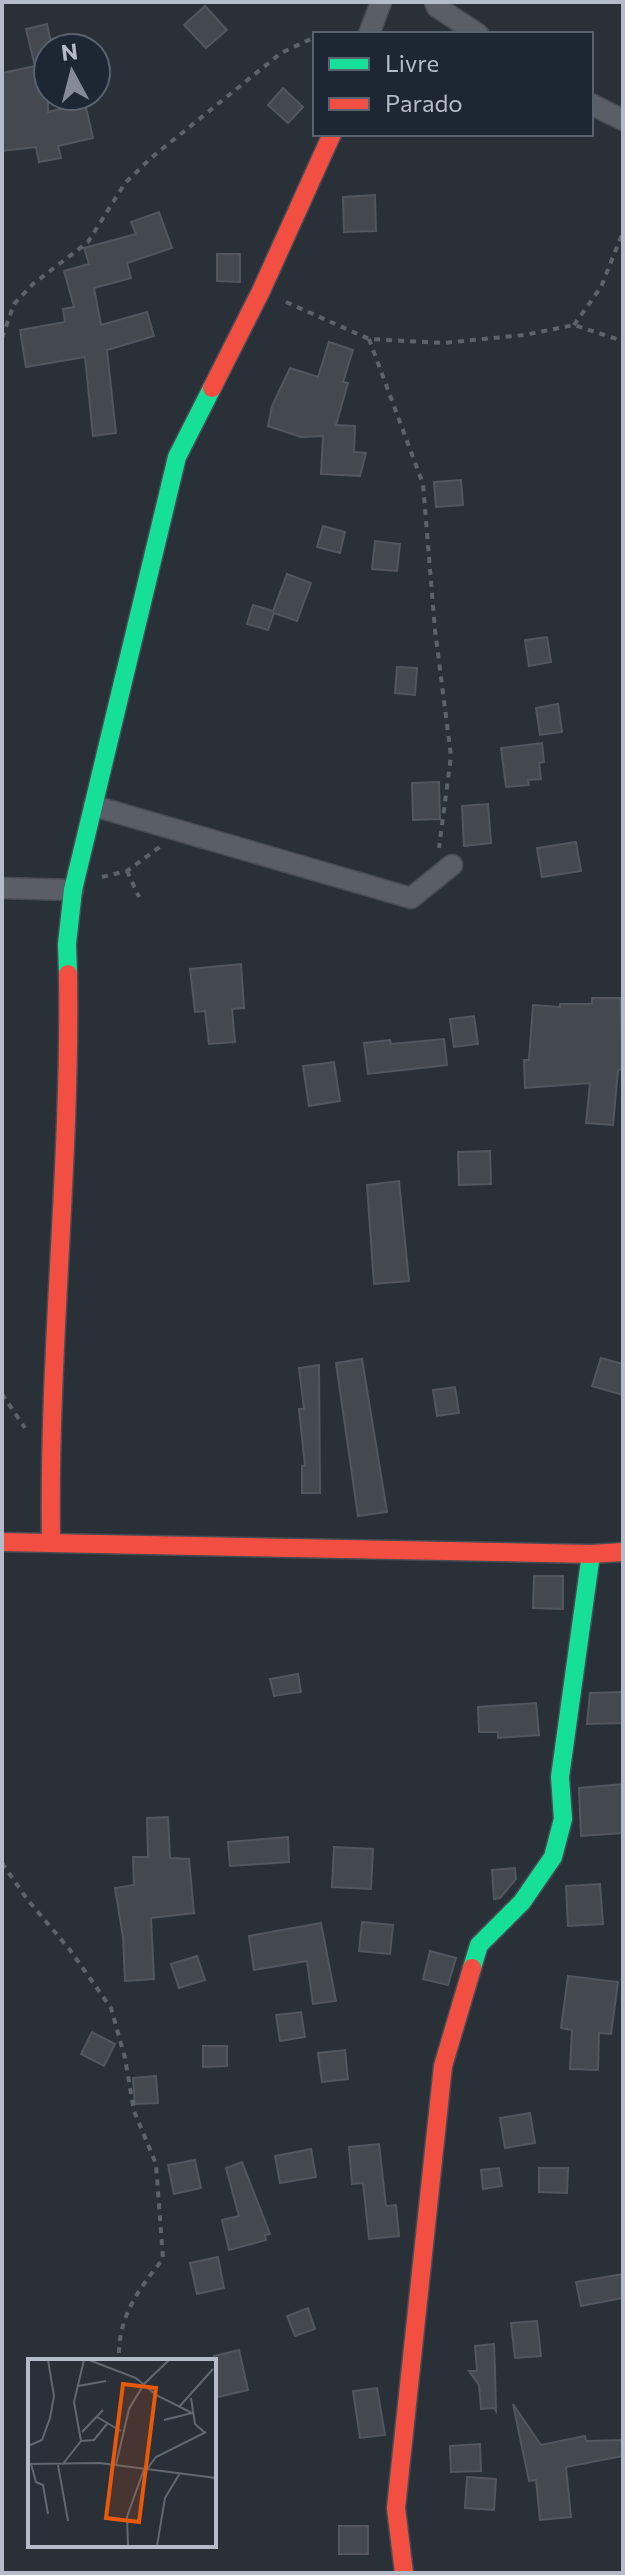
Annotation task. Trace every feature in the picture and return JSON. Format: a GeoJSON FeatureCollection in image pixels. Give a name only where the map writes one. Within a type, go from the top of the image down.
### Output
{"type":"FeatureCollection","features":[{"type":"Feature","properties":{"kind":"street"},"geometry":{"type":"LineString","coordinates":[[370,32],[381,2]]}},
{"type":"Feature","properties":{"kind":"street"},"geometry":{"type":"LineString","coordinates":[[435,2],[437,7],[475,32]]}},
{"type":"Feature","properties":{"kind":"street"},"geometry":{"type":"LineString","coordinates":[[593,105],[623,120]]}},
{"type":"Feature","properties":{"kind":"street"},"geometry":{"type":"LineString","coordinates":[[51,1541],[50,1467],[69,1052],[67,944],[73,890],[177,457],[261,291],[331,136]]}},
{"type":"Feature","properties":{"kind":"street"},"geometry":{"type":"LineString","coordinates":[[94,806],[411,898],[442,862]]}},
{"type":"Feature","properties":{"kind":"street"},"geometry":{"type":"LineString","coordinates":[[2,888],[73,890]]}},
{"type":"Feature","properties":{"kind":"street"},"geometry":{"type":"LineString","coordinates":[[2,1542],[591,1554],[623,1552]]}},
{"type":"Feature","properties":{"kind":"street"},"geometry":{"type":"LineString","coordinates":[[404,2573],[396,2508],[443,2066],[479,1945],[522,1902],[553,1857],[563,1819],[560,1777],[591,1554]]}},
{"type":"Feature","properties":{"kind":"path"},"geometry":{"type":"LineString","coordinates":[[2,338],[14,304],[33,284],[88,242],[125,183],[151,158],[281,53],[313,38]]}},
{"type":"Feature","properties":{"kind":"path"},"geometry":{"type":"LineString","coordinates":[[574,325],[601,287],[623,232]]}},
{"type":"Feature","properties":{"kind":"path"},"geometry":{"type":"LineString","coordinates":[[261,291],[369,339],[443,343],[524,335],[574,325],[623,341]]}},
{"type":"Feature","properties":{"kind":"path"},"geometry":{"type":"LineString","coordinates":[[369,339],[423,484],[435,630],[451,756],[440,846],[442,862]]}},
{"type":"Feature","properties":{"kind":"path"},"geometry":{"type":"LineString","coordinates":[[73,890],[127,871],[182,831]]}},
{"type":"Feature","properties":{"kind":"path"},"geometry":{"type":"LineString","coordinates":[[127,871],[139,897]]}},
{"type":"Feature","properties":{"kind":"path"},"geometry":{"type":"LineString","coordinates":[[2,1863],[111,2008],[125,2058],[134,2111],[156,2164],[163,2259],[139,2289],[123,2318],[119,2359]]}},
{"type":"Feature","properties":{"kind":"building"},"geometry":{"type":"Polygon","coordinates":[[[205,6],[227,30],[206,48],[184,25],[205,6]]]}},
{"type":"Feature","properties":{"kind":"building"},"geometry":{"type":"Polygon","coordinates":[[[47,24],[49,32],[32,32],[32,54],[26,29],[47,24]]]}},
{"type":"Feature","properties":{"kind":"building"},"geometry":{"type":"Polygon","coordinates":[[[32,67],[32,112],[87,112],[93,138],[58,146],[61,158],[39,162],[36,147],[2,151],[2,73],[32,67]]]}},
{"type":"Feature","properties":{"kind":"building"},"geometry":{"type":"Polygon","coordinates":[[[283,88],[303,107],[288,123],[268,105],[283,88]]]}},
{"type":"Feature","properties":{"kind":"building"},"geometry":{"type":"Polygon","coordinates":[[[375,195],[376,231],[344,232],[343,197],[375,195]]]}},
{"type":"Feature","properties":{"kind":"building"},"geometry":{"type":"Polygon","coordinates":[[[159,212],[172,248],[127,263],[131,278],[94,288],[101,325],[147,312],[154,336],[107,350],[116,433],[93,436],[85,357],[26,367],[20,330],[65,322],[63,309],[74,307],[64,271],[89,264],[84,248],[136,234],[131,222],[159,212]]]}},
{"type":"Feature","properties":{"kind":"building"},"geometry":{"type":"Polygon","coordinates":[[[217,254],[240,254],[240,282],[217,281],[217,254]]]}},
{"type":"Feature","properties":{"kind":"building"},"geometry":{"type":"Polygon","coordinates":[[[329,342],[353,350],[343,382],[348,383],[336,425],[355,426],[354,452],[366,453],[360,476],[321,474],[323,436],[301,437],[268,426],[272,406],[290,368],[318,377],[329,342]]]}},
{"type":"Feature","properties":{"kind":"building"},"geometry":{"type":"Polygon","coordinates":[[[461,480],[463,505],[436,507],[434,482],[461,480]]]}},
{"type":"Feature","properties":{"kind":"building"},"geometry":{"type":"Polygon","coordinates":[[[323,526],[345,532],[340,553],[317,547],[323,526]]]}},
{"type":"Feature","properties":{"kind":"building"},"geometry":{"type":"Polygon","coordinates":[[[375,541],[400,544],[397,571],[372,569],[375,541]]]}},
{"type":"Feature","properties":{"kind":"building"},"geometry":{"type":"Polygon","coordinates":[[[287,574],[311,583],[297,621],[274,613],[268,630],[247,624],[253,605],[273,611],[287,574]]]}},
{"type":"Feature","properties":{"kind":"building"},"geometry":{"type":"Polygon","coordinates":[[[547,637],[551,662],[529,666],[525,640],[547,637]]]}},
{"type":"Feature","properties":{"kind":"building"},"geometry":{"type":"Polygon","coordinates":[[[397,667],[417,668],[415,695],[395,693],[397,667]]]}},
{"type":"Feature","properties":{"kind":"building"},"geometry":{"type":"Polygon","coordinates":[[[558,704],[562,732],[540,735],[536,708],[558,704]]]}},
{"type":"Feature","properties":{"kind":"building"},"geometry":{"type":"Polygon","coordinates":[[[542,743],[544,762],[539,763],[541,779],[528,780],[529,785],[506,787],[501,748],[542,743]]]}},
{"type":"Feature","properties":{"kind":"building"},"geometry":{"type":"Polygon","coordinates":[[[439,782],[440,819],[413,820],[412,783],[439,782]]]}},
{"type":"Feature","properties":{"kind":"building"},"geometry":{"type":"Polygon","coordinates":[[[488,804],[491,843],[464,846],[462,806],[488,804]]]}},
{"type":"Feature","properties":{"kind":"building"},"geometry":{"type":"Polygon","coordinates":[[[576,842],[581,871],[542,877],[537,848],[576,842]]]}},
{"type":"Feature","properties":{"kind":"building"},"geometry":{"type":"Polygon","coordinates":[[[241,964],[244,1008],[232,1009],[235,1042],[209,1044],[205,1011],[195,1012],[190,969],[241,964]]]}},
{"type":"Feature","properties":{"kind":"building"},"geometry":{"type":"Polygon","coordinates":[[[592,998],[620,998],[623,1069],[618,1070],[613,1125],[586,1123],[590,1083],[525,1088],[524,1060],[529,1060],[533,1005],[560,1007],[560,1004],[592,1004],[592,998]]]}},
{"type":"Feature","properties":{"kind":"building"},"geometry":{"type":"Polygon","coordinates":[[[474,1016],[478,1044],[454,1047],[450,1019],[474,1016]]]}},
{"type":"Feature","properties":{"kind":"building"},"geometry":{"type":"Polygon","coordinates":[[[444,1039],[447,1065],[368,1074],[364,1043],[444,1039]]]}},
{"type":"Feature","properties":{"kind":"building"},"geometry":{"type":"Polygon","coordinates":[[[334,1062],[340,1101],[309,1106],[303,1066],[334,1062]]]}},
{"type":"Feature","properties":{"kind":"building"},"geometry":{"type":"Polygon","coordinates":[[[490,1151],[491,1184],[459,1185],[458,1152],[490,1151]]]}},
{"type":"Feature","properties":{"kind":"building"},"geometry":{"type":"Polygon","coordinates":[[[399,1181],[409,1281],[374,1284],[367,1185],[399,1181]]]}},
{"type":"Feature","properties":{"kind":"building"},"geometry":{"type":"Polygon","coordinates":[[[601,1358],[623,1364],[623,1395],[592,1386],[601,1358]]]}},
{"type":"Feature","properties":{"kind":"building"},"geometry":{"type":"Polygon","coordinates":[[[362,1359],[387,1512],[358,1516],[336,1363],[362,1359]]]}},
{"type":"Feature","properties":{"kind":"building"},"geometry":{"type":"Polygon","coordinates":[[[319,1365],[320,1493],[302,1493],[302,1466],[305,1466],[299,1409],[304,1409],[299,1368],[319,1365]]]}},
{"type":"Feature","properties":{"kind":"building"},"geometry":{"type":"Polygon","coordinates":[[[455,1387],[459,1413],[437,1416],[433,1390],[455,1387]]]}},
{"type":"Feature","properties":{"kind":"building"},"geometry":{"type":"Polygon","coordinates":[[[534,1576],[563,1576],[563,1609],[533,1608],[534,1576]]]}},
{"type":"Feature","properties":{"kind":"building"},"geometry":{"type":"Polygon","coordinates":[[[298,1674],[301,1692],[274,1696],[270,1679],[298,1674]]]}},
{"type":"Feature","properties":{"kind":"building"},"geometry":{"type":"Polygon","coordinates":[[[623,1692],[623,1723],[587,1724],[590,1693],[623,1692]]]}},
{"type":"Feature","properties":{"kind":"building"},"geometry":{"type":"Polygon","coordinates":[[[536,1703],[539,1735],[498,1738],[498,1732],[479,1732],[478,1707],[536,1703]]]}},
{"type":"Feature","properties":{"kind":"building"},"geometry":{"type":"Polygon","coordinates":[[[623,1784],[623,1833],[581,1836],[579,1788],[623,1784]]]}},
{"type":"Feature","properties":{"kind":"building"},"geometry":{"type":"Polygon","coordinates":[[[168,1817],[170,1858],[189,1859],[194,1913],[151,1918],[154,1979],[125,1981],[123,1937],[115,1888],[134,1885],[133,1857],[148,1857],[147,1818],[168,1817]]]}},
{"type":"Feature","properties":{"kind":"building"},"geometry":{"type":"Polygon","coordinates":[[[288,1837],[289,1862],[230,1866],[228,1842],[288,1837]]]}},
{"type":"Feature","properties":{"kind":"building"},"geometry":{"type":"Polygon","coordinates":[[[334,1847],[373,1849],[371,1889],[332,1887],[334,1847]]]}},
{"type":"Feature","properties":{"kind":"building"},"geometry":{"type":"Polygon","coordinates":[[[515,1868],[516,1879],[500,1898],[494,1899],[492,1870],[515,1868]]]}},
{"type":"Feature","properties":{"kind":"building"},"geometry":{"type":"Polygon","coordinates":[[[600,1884],[603,1924],[568,1926],[566,1886],[600,1884]]]}},
{"type":"Feature","properties":{"kind":"building"},"geometry":{"type":"Polygon","coordinates":[[[362,1922],[393,1925],[390,1954],[359,1951],[362,1922]]]}},
{"type":"Feature","properties":{"kind":"building"},"geometry":{"type":"Polygon","coordinates":[[[321,1923],[336,2001],[313,2004],[307,1961],[254,1970],[249,1936],[321,1923]]]}},
{"type":"Feature","properties":{"kind":"building"},"geometry":{"type":"Polygon","coordinates":[[[430,1951],[456,1958],[448,1985],[423,1979],[430,1951]]]}},
{"type":"Feature","properties":{"kind":"building"},"geometry":{"type":"Polygon","coordinates":[[[197,1956],[205,1980],[179,1988],[171,1964],[197,1956]]]}},
{"type":"Feature","properties":{"kind":"building"},"geometry":{"type":"Polygon","coordinates":[[[568,1976],[618,1982],[611,2034],[599,2033],[598,2070],[570,2069],[572,2030],[561,2028],[568,1976]]]}},
{"type":"Feature","properties":{"kind":"building"},"geometry":{"type":"Polygon","coordinates":[[[301,2012],[305,2037],[280,2041],[276,2015],[301,2012]]]}},
{"type":"Feature","properties":{"kind":"building"},"geometry":{"type":"Polygon","coordinates":[[[92,2032],[115,2044],[104,2066],[81,2054],[92,2032]]]}},
{"type":"Feature","properties":{"kind":"building"},"geometry":{"type":"Polygon","coordinates":[[[203,2046],[227,2046],[227,2066],[203,2067],[203,2046]]]}},
{"type":"Feature","properties":{"kind":"building"},"geometry":{"type":"Polygon","coordinates":[[[345,2050],[348,2079],[322,2082],[318,2053],[345,2050]]]}},
{"type":"Feature","properties":{"kind":"building"},"geometry":{"type":"Polygon","coordinates":[[[156,2076],[158,2103],[135,2104],[133,2078],[156,2076]]]}},
{"type":"Feature","properties":{"kind":"building"},"geometry":{"type":"Polygon","coordinates":[[[530,2113],[535,2143],[505,2148],[500,2118],[530,2113]]]}},
{"type":"Feature","properties":{"kind":"building"},"geometry":{"type":"Polygon","coordinates":[[[379,2144],[386,2206],[396,2205],[399,2236],[369,2239],[363,2183],[352,2184],[349,2147],[379,2144]]]}},
{"type":"Feature","properties":{"kind":"building"},"geometry":{"type":"Polygon","coordinates":[[[311,2149],[316,2177],[280,2183],[275,2156],[311,2149]]]}},
{"type":"Feature","properties":{"kind":"building"},"geometry":{"type":"Polygon","coordinates":[[[195,2160],[201,2188],[174,2194],[168,2165],[195,2160]]]}},
{"type":"Feature","properties":{"kind":"building"},"geometry":{"type":"Polygon","coordinates":[[[242,2162],[270,2234],[265,2235],[266,2240],[229,2250],[222,2220],[239,2216],[226,2168],[242,2162]]]}},
{"type":"Feature","properties":{"kind":"building"},"geometry":{"type":"Polygon","coordinates":[[[499,2168],[502,2186],[483,2189],[481,2170],[499,2168]]]}},
{"type":"Feature","properties":{"kind":"building"},"geometry":{"type":"Polygon","coordinates":[[[539,2168],[568,2168],[567,2193],[539,2192],[539,2168]]]}},
{"type":"Feature","properties":{"kind":"building"},"geometry":{"type":"Polygon","coordinates":[[[218,2257],[224,2288],[197,2294],[190,2263],[218,2257]]]}},
{"type":"Feature","properties":{"kind":"building"},"geometry":{"type":"Polygon","coordinates":[[[623,2274],[623,2298],[581,2306],[576,2282],[623,2274]]]}},
{"type":"Feature","properties":{"kind":"building"},"geometry":{"type":"Polygon","coordinates":[[[308,2308],[315,2329],[295,2336],[287,2316],[308,2308]]]}},
{"type":"Feature","properties":{"kind":"building"},"geometry":{"type":"Polygon","coordinates":[[[537,2321],[541,2356],[515,2358],[511,2323],[537,2321]]]}},
{"type":"Feature","properties":{"kind":"building"},"geometry":{"type":"Polygon","coordinates":[[[494,2344],[496,2411],[494,2408],[481,2409],[479,2385],[469,2371],[477,2371],[475,2346],[494,2344]]]}},
{"type":"Feature","properties":{"kind":"building"},"geometry":{"type":"Polygon","coordinates":[[[239,2350],[248,2390],[218,2397],[214,2356],[239,2350]]]}},
{"type":"Feature","properties":{"kind":"building"},"geometry":{"type":"Polygon","coordinates":[[[377,2388],[385,2435],[360,2438],[353,2391],[377,2388]]]}},
{"type":"Feature","properties":{"kind":"building"},"geometry":{"type":"Polygon","coordinates":[[[513,2404],[541,2445],[585,2436],[586,2441],[623,2440],[623,2456],[566,2467],[571,2517],[540,2520],[536,2480],[529,2481],[513,2404]]]}},
{"type":"Feature","properties":{"kind":"building"},"geometry":{"type":"Polygon","coordinates":[[[480,2444],[481,2471],[451,2472],[450,2446],[480,2444]]]}},
{"type":"Feature","properties":{"kind":"building"},"geometry":{"type":"Polygon","coordinates":[[[467,2477],[496,2479],[494,2510],[465,2508],[467,2477]]]}},
{"type":"Feature","properties":{"kind":"building"},"geometry":{"type":"Polygon","coordinates":[[[339,2526],[368,2526],[368,2554],[339,2554],[339,2526]]]}},
{"type":"Feature","properties":{"kind":"traffic: fast"},"geometry":{"type":"LineString","coordinates":[[68,974],[67,944],[73,890],[177,457],[212,388]]}},
{"type":"Feature","properties":{"kind":"traffic: fast"},"geometry":{"type":"LineString","coordinates":[[472,1968],[479,1945],[522,1902],[553,1857],[563,1819],[560,1777],[591,1554]]}},
{"type":"Feature","properties":{"kind":"traffic: jam"},"geometry":{"type":"LineString","coordinates":[[212,388],[261,291],[331,136]]}},
{"type":"Feature","properties":{"kind":"traffic: jam"},"geometry":{"type":"LineString","coordinates":[[51,1541],[68,974]]}},
{"type":"Feature","properties":{"kind":"traffic: jam"},"geometry":{"type":"LineString","coordinates":[[2,1542],[591,1554],[623,1552]]}},
{"type":"Feature","properties":{"kind":"traffic: jam"},"geometry":{"type":"LineString","coordinates":[[404,2573],[396,2508],[443,2066],[472,1968]]}}]}
